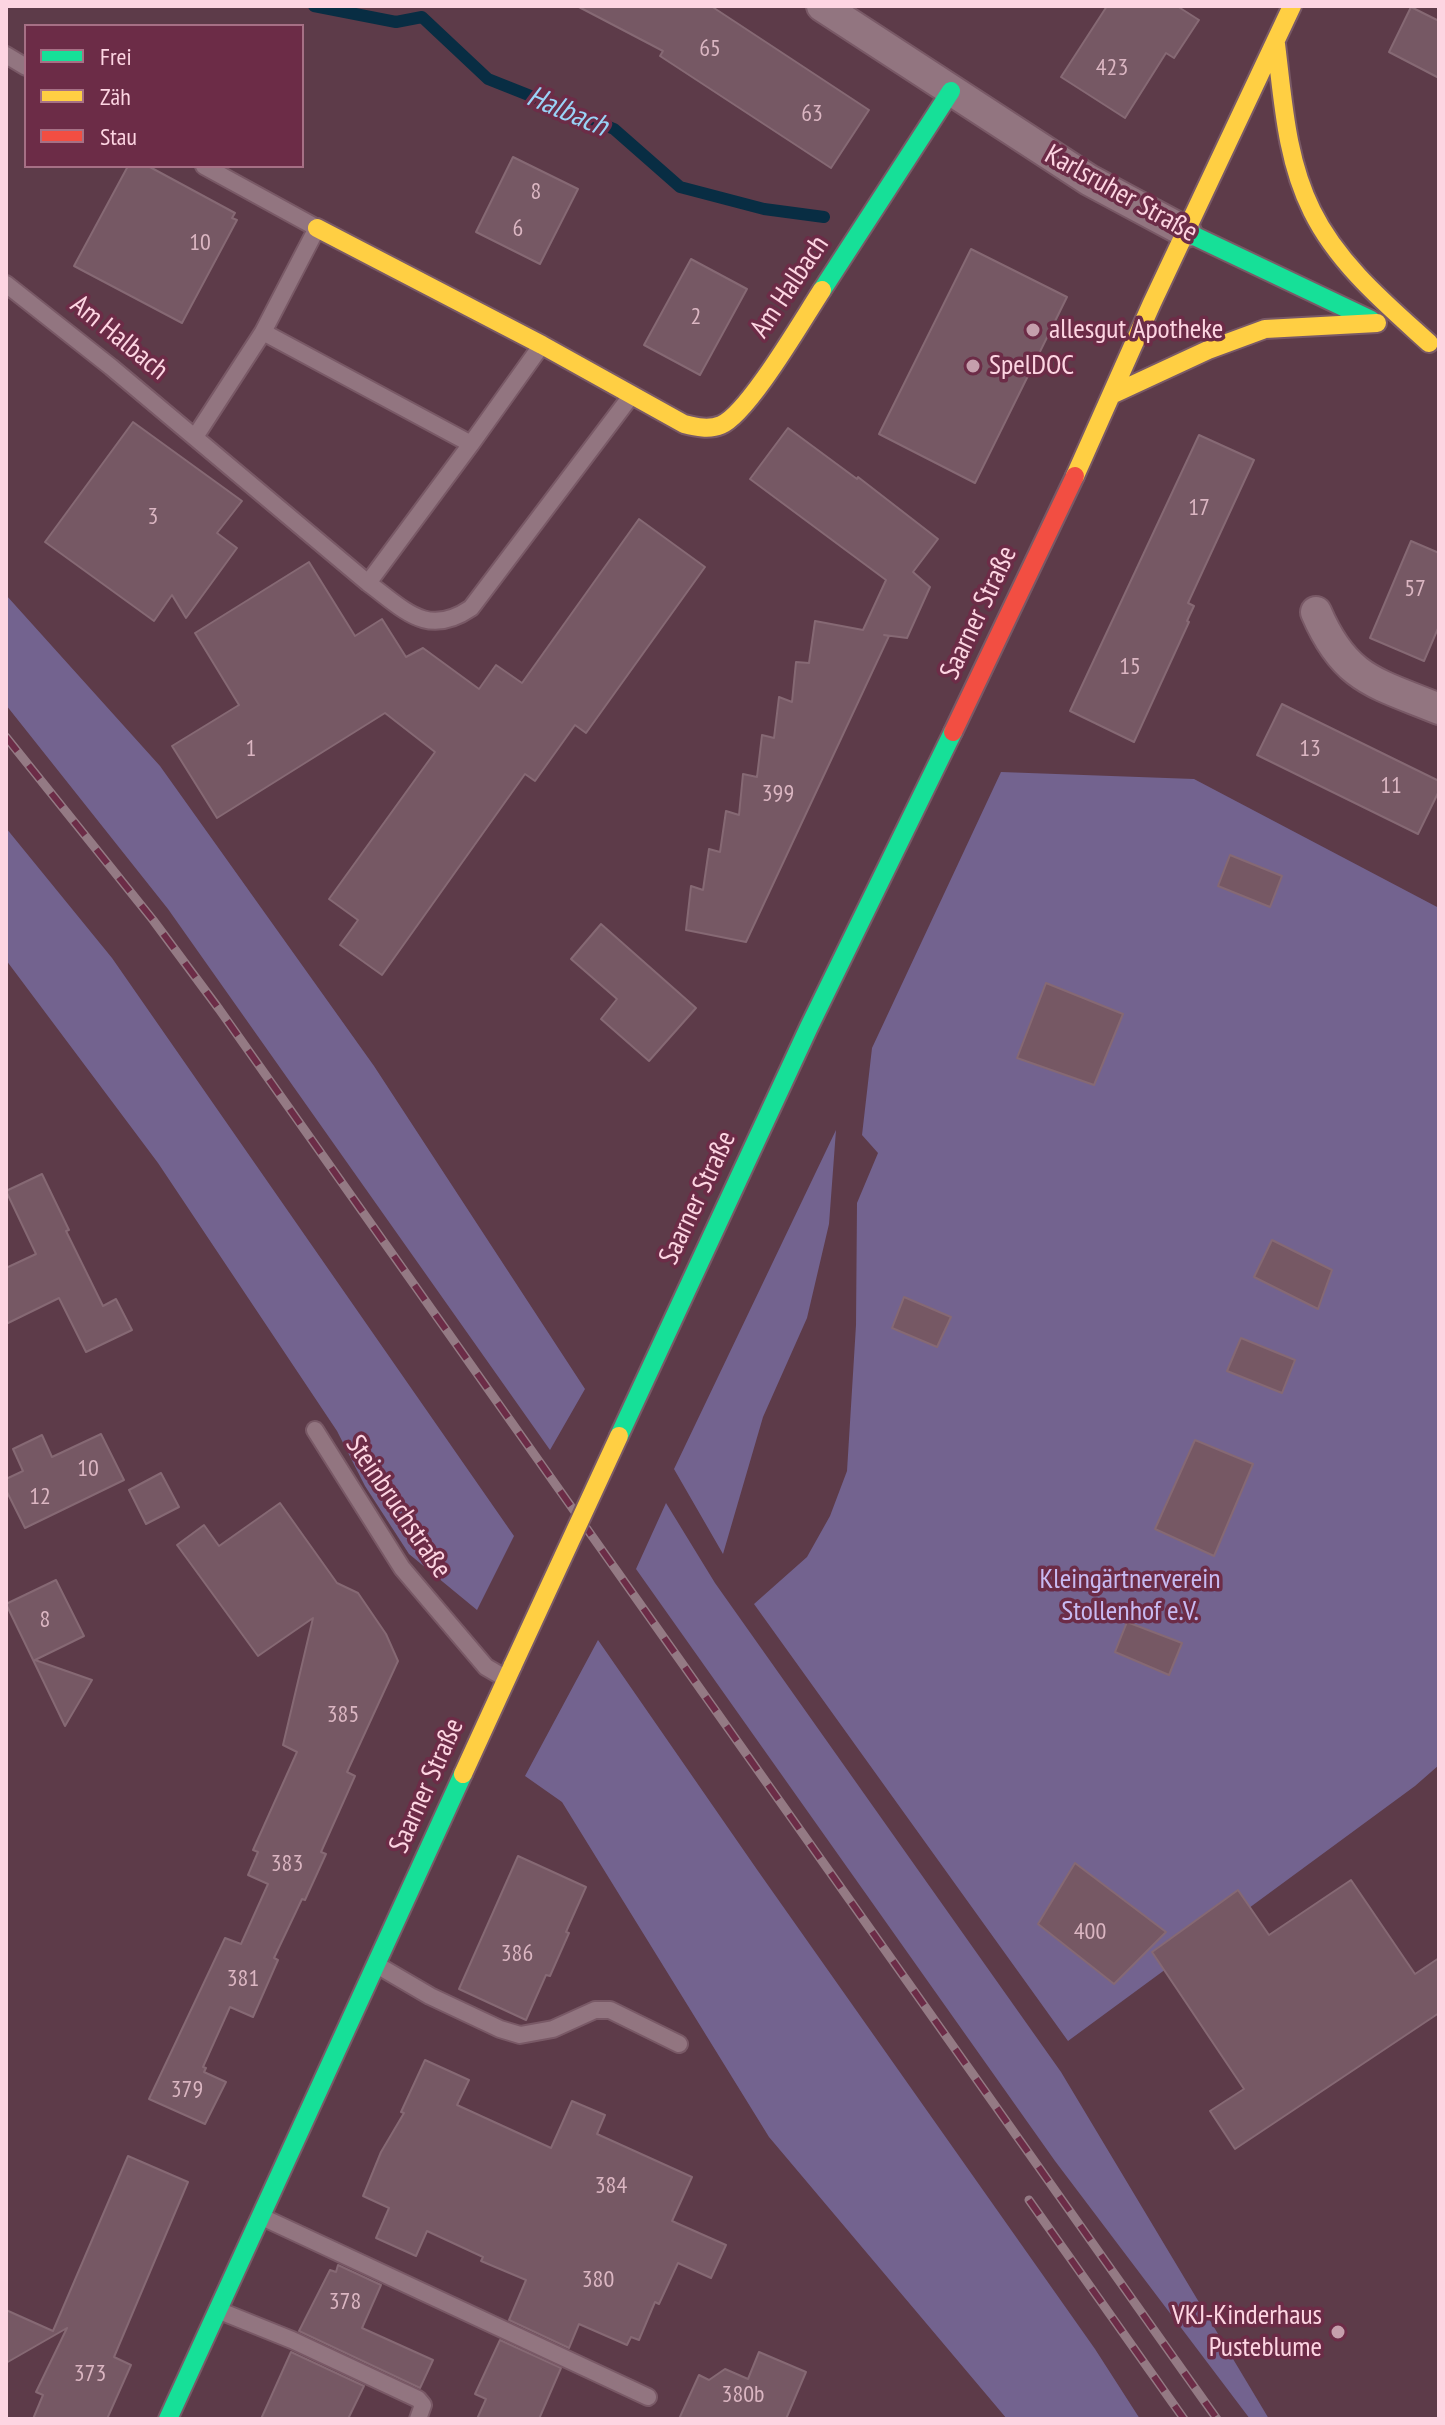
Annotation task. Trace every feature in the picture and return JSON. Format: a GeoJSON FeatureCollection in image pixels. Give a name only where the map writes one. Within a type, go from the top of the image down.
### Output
{"type":"FeatureCollection","features":[{"type":"Feature","properties":{"kind":"main road","name":"Saarner Straße"},"geometry":{"type":"LineString","coordinates":[[168,2419],[509,1672],[809,1027],[956,727],[1292,6]]}},
{"type":"Feature","properties":{"kind":"main road"},"geometry":{"type":"LineString","coordinates":[[1276,44],[1287,134],[1302,191],[1324,231],[1363,282],[1434,346]]}},
{"type":"Feature","properties":{"kind":"main road","name":"Am Halbach"},"geometry":{"type":"LineString","coordinates":[[317,228],[542,345],[684,424],[700,429],[717,427],[733,418],[810,310],[951,91]]}},
{"type":"Feature","properties":{"kind":"main road","name":"Karlsruher Straße"},"geometry":{"type":"LineString","coordinates":[[1186,232],[1377,323],[1434,346]]}},
{"type":"Feature","properties":{"kind":"main road"},"geometry":{"type":"LineString","coordinates":[[1111,395],[1208,350],[1265,329],[1377,323]]}},
{"type":"Feature","properties":{"kind":"street","name":"Karlsruher Straße"},"geometry":{"type":"LineString","coordinates":[[822,6],[1089,180],[1186,232]]}},
{"type":"Feature","properties":{"kind":"street"},"geometry":{"type":"LineString","coordinates":[[1316,612],[1328,640],[1345,662],[1364,678],[1439,709]]}},
{"type":"Feature","properties":{"kind":"lane"},"geometry":{"type":"LineString","coordinates":[[6,55],[24,66]]}},
{"type":"Feature","properties":{"kind":"lane","name":"Am Halbach"},"geometry":{"type":"LineString","coordinates":[[208,168],[317,228]]}},
{"type":"Feature","properties":{"kind":"lane"},"geometry":{"type":"LineString","coordinates":[[195,437],[263,332],[317,228]]}},
{"type":"Feature","properties":{"kind":"lane","name":"Am Halbach"},"geometry":{"type":"LineString","coordinates":[[6,284],[368,583],[427,622],[453,621],[471,608],[631,396]]}},
{"type":"Feature","properties":{"kind":"lane"},"geometry":{"type":"LineString","coordinates":[[263,332],[471,444]]}},
{"type":"Feature","properties":{"kind":"lane"},"geometry":{"type":"LineString","coordinates":[[368,583],[542,345]]}},
{"type":"Feature","properties":{"kind":"lane","name":"Steinbruchstraße"},"geometry":{"type":"LineString","coordinates":[[315,1430],[402,1568],[486,1667],[509,1672]]}},
{"type":"Feature","properties":{"kind":"lane"},"geometry":{"type":"LineString","coordinates":[[376,1965],[430,1996],[500,2029],[520,2035],[553,2029],[595,2010],[610,2010],[679,2044]]}},
{"type":"Feature","properties":{"kind":"lane"},"geometry":{"type":"LineString","coordinates":[[261,2216],[648,2397]]}},
{"type":"Feature","properties":{"kind":"lane"},"geometry":{"type":"LineString","coordinates":[[219,2310],[292,2340],[418,2399],[423,2405],[418,2419]]}},
{"type":"Feature","properties":{"kind":"green space"},"geometry":{"type":"Polygon","coordinates":[[[6,595],[160,766],[374,1066],[585,1389],[550,1450],[168,909],[6,705],[6,595]]]}},
{"type":"Feature","properties":{"kind":"green space","name":"Kleingärtnerverein Stollenhof e.V."},"geometry":{"type":"Polygon","coordinates":[[[1001,772],[1194,779],[1439,908],[1439,1765],[1415,1786],[1068,2041],[754,1604],[807,1557],[830,1516],[847,1471],[856,1325],[857,1203],[878,1153],[862,1135],[872,1048],[1001,772]]]}},
{"type":"Feature","properties":{"kind":"green space"},"geometry":{"type":"Polygon","coordinates":[[[6,828],[112,958],[514,1536],[477,1610],[409,1554],[365,1486],[337,1431],[158,1163],[6,960],[6,828]]]}},
{"type":"Feature","properties":{"kind":"green space"},"geometry":{"type":"Polygon","coordinates":[[[836,1130],[829,1224],[807,1318],[763,1417],[723,1554],[674,1469],[836,1130]]]}},
{"type":"Feature","properties":{"kind":"green space"},"geometry":{"type":"Polygon","coordinates":[[[666,1503],[715,1583],[1061,2072],[1269,2419],[1250,2419],[1055,2161],[636,1569],[666,1503]]]}},
{"type":"Feature","properties":{"kind":"green space"},"geometry":{"type":"Polygon","coordinates":[[[598,1640],[1095,2349],[1140,2419],[1007,2419],[769,2137],[562,1802],[525,1776],[598,1640]]]}},
{"type":"Feature","properties":{"kind":"building"},"geometry":{"type":"Polygon","coordinates":[[[577,6],[711,6],[869,110],[831,168],[660,56],[663,51],[577,6]]]}},
{"type":"Feature","properties":{"kind":"building"},"geometry":{"type":"Polygon","coordinates":[[[1107,6],[1177,6],[1199,20],[1174,58],[1166,53],[1125,118],[1061,77],[1107,6]]]}},
{"type":"Feature","properties":{"kind":"building"},"geometry":{"type":"Polygon","coordinates":[[[1411,7],[1439,21],[1439,78],[1389,52],[1411,7]]]}},
{"type":"Feature","properties":{"kind":"building"},"geometry":{"type":"Polygon","coordinates":[[[513,157],[578,189],[540,264],[476,232],[513,157]]]}},
{"type":"Feature","properties":{"kind":"building"},"geometry":{"type":"Polygon","coordinates":[[[127,168],[152,168],[235,213],[232,218],[237,220],[182,323],[74,266],[127,168]]]}},
{"type":"Feature","properties":{"kind":"building","name":"SpelDOC"},"geometry":{"type":"Polygon","coordinates":[[[971,249],[1067,297],[975,483],[879,434],[971,249]]]}},
{"type":"Feature","properties":{"kind":"building"},"geometry":{"type":"Polygon","coordinates":[[[691,259],[747,289],[700,375],[644,345],[691,259]]]}},
{"type":"Feature","properties":{"kind":"building"},"geometry":{"type":"Polygon","coordinates":[[[133,422],[242,501],[217,533],[237,548],[186,618],[172,595],[154,621],[45,542],[133,422]]]}},
{"type":"Feature","properties":{"kind":"building"},"geometry":{"type":"Polygon","coordinates":[[[788,428],[938,539],[913,572],[930,587],[907,638],[884,635],[889,636],[746,942],[686,930],[691,886],[703,890],[709,849],[720,852],[726,811],[739,815],[743,774],[757,777],[762,735],[774,738],[779,697],[792,702],[796,662],[809,663],[815,621],[863,630],[886,580],[750,479],[788,428]]]}},
{"type":"Feature","properties":{"kind":"building"},"geometry":{"type":"Polygon","coordinates":[[[1199,435],[1254,460],[1188,603],[1194,606],[1189,622],[1134,742],[1070,711],[1199,435]]]}},
{"type":"Feature","properties":{"kind":"building"},"geometry":{"type":"Polygon","coordinates":[[[639,519],[705,567],[586,733],[575,725],[535,781],[525,774],[382,975],[340,945],[358,920],[329,899],[435,752],[385,713],[217,818],[172,746],[239,705],[195,633],[309,562],[355,636],[382,619],[406,657],[423,648],[479,689],[496,665],[522,683],[639,519]]]}},
{"type":"Feature","properties":{"kind":"building"},"geometry":{"type":"Polygon","coordinates":[[[1411,541],[1439,553],[1439,626],[1424,661],[1370,638],[1411,541]]]}},
{"type":"Feature","properties":{"kind":"building"},"geometry":{"type":"Polygon","coordinates":[[[1282,704],[1439,781],[1439,791],[1418,834],[1257,755],[1282,704]]]}},
{"type":"Feature","properties":{"kind":"building"},"geometry":{"type":"Polygon","coordinates":[[[1230,855],[1282,876],[1270,907],[1218,886],[1230,855]]]}},
{"type":"Feature","properties":{"kind":"building"},"geometry":{"type":"Polygon","coordinates":[[[601,924],[696,1008],[649,1061],[601,1019],[617,999],[571,959],[601,924]]]}},
{"type":"Feature","properties":{"kind":"building"},"geometry":{"type":"Polygon","coordinates":[[[1046,983],[1123,1014],[1094,1085],[1017,1058],[1046,983]]]}},
{"type":"Feature","properties":{"kind":"building"},"geometry":{"type":"Polygon","coordinates":[[[42,1174],[103,1306],[116,1299],[132,1330],[86,1352],[59,1298],[6,1324],[6,1268],[36,1254],[6,1191],[42,1174]]]}},
{"type":"Feature","properties":{"kind":"building"},"geometry":{"type":"Polygon","coordinates":[[[1272,1240],[1332,1270],[1318,1309],[1254,1277],[1272,1240]]]}},
{"type":"Feature","properties":{"kind":"building"},"geometry":{"type":"Polygon","coordinates":[[[904,1297],[951,1317],[937,1347],[892,1328],[904,1297]]]}},
{"type":"Feature","properties":{"kind":"building"},"geometry":{"type":"Polygon","coordinates":[[[1241,1338],[1295,1360],[1282,1393],[1227,1371],[1241,1338]]]}},
{"type":"Feature","properties":{"kind":"building"},"geometry":{"type":"Polygon","coordinates":[[[101,1434],[124,1480],[25,1528],[6,1490],[6,1479],[23,1471],[13,1449],[42,1435],[52,1457],[101,1434]]]}},
{"type":"Feature","properties":{"kind":"building"},"geometry":{"type":"Polygon","coordinates":[[[1195,1440],[1253,1464],[1214,1556],[1155,1529],[1195,1440]]]}},
{"type":"Feature","properties":{"kind":"building"},"geometry":{"type":"Polygon","coordinates":[[[161,1473],[179,1507],[146,1524],[129,1490],[161,1473]]]}},
{"type":"Feature","properties":{"kind":"building"},"geometry":{"type":"Polygon","coordinates":[[[280,1503],[337,1583],[358,1593],[386,1634],[398,1661],[347,1772],[355,1776],[321,1852],[326,1854],[274,1958],[278,1960],[253,2017],[230,2007],[203,2067],[206,2068],[204,2072],[226,2082],[205,2124],[149,2099],[225,1938],[241,1944],[268,1884],[248,1875],[258,1852],[253,1850],[297,1752],[283,1745],[313,1618],[258,1656],[177,1545],[204,1525],[219,1546],[280,1503]]]}},
{"type":"Feature","properties":{"kind":"building"},"geometry":{"type":"Polygon","coordinates":[[[56,1580],[84,1636],[35,1660],[92,1680],[65,1726],[6,1604],[56,1580]]]}},
{"type":"Feature","properties":{"kind":"building"},"geometry":{"type":"Polygon","coordinates":[[[1127,1622],[1182,1643],[1169,1675],[1115,1652],[1127,1622]]]}},
{"type":"Feature","properties":{"kind":"building"},"geometry":{"type":"Polygon","coordinates":[[[518,1856],[586,1887],[550,1976],[546,1975],[526,2020],[459,1989],[518,1856]]]}},
{"type":"Feature","properties":{"kind":"building"},"geometry":{"type":"Polygon","coordinates":[[[1075,1863],[1166,1932],[1114,1984],[1038,1924],[1075,1863]]]}},
{"type":"Feature","properties":{"kind":"building"},"geometry":{"type":"Polygon","coordinates":[[[1351,1880],[1415,1974],[1439,1958],[1439,2013],[1235,2149],[1210,2111],[1244,2089],[1152,1952],[1238,1890],[1269,1935],[1351,1880]]]}},
{"type":"Feature","properties":{"kind":"building"},"geometry":{"type":"Polygon","coordinates":[[[425,2060],[469,2080],[457,2105],[551,2148],[572,2101],[605,2115],[597,2134],[692,2177],[672,2221],[726,2245],[711,2278],[678,2263],[659,2304],[655,2302],[639,2340],[631,2337],[627,2345],[579,2324],[569,2348],[509,2320],[526,2280],[481,2261],[483,2257],[427,2231],[416,2256],[376,2238],[389,2208],[363,2196],[381,2152],[404,2113],[401,2112],[425,2060]]]}},
{"type":"Feature","properties":{"kind":"building"},"geometry":{"type":"Polygon","coordinates":[[[128,2156],[188,2182],[114,2357],[131,2365],[107,2419],[33,2419],[43,2395],[36,2392],[67,2328],[6,2363],[6,2310],[53,2331],[128,2156]]]}},
{"type":"Feature","properties":{"kind":"building"},"geometry":{"type":"Polygon","coordinates":[[[338,2265],[381,2285],[362,2328],[433,2360],[420,2388],[299,2331],[330,2270],[336,2272],[338,2265]]]}},
{"type":"Feature","properties":{"kind":"building"},"geometry":{"type":"Polygon","coordinates":[[[500,2340],[561,2368],[539,2419],[477,2419],[486,2399],[475,2394],[500,2340]]]}},
{"type":"Feature","properties":{"kind":"building"},"geometry":{"type":"Polygon","coordinates":[[[291,2352],[364,2386],[348,2419],[261,2419],[291,2352]]]}},
{"type":"Feature","properties":{"kind":"building"},"geometry":{"type":"Polygon","coordinates":[[[759,2352],[806,2372],[786,2419],[679,2419],[699,2375],[709,2380],[725,2369],[748,2379],[759,2352]]]}},
{"type":"Feature","properties":{"kind":"waterway","name":"Halbach"},"geometry":{"type":"LineString","coordinates":[[314,6],[396,22],[422,17],[488,79],[614,129],[680,187],[764,209],[824,217]]}},
{"type":"Feature","properties":{"kind":"railway"},"geometry":{"type":"LineString","coordinates":[[6,737],[153,920],[219,1009],[1217,2419]]}},
{"type":"Feature","properties":{"kind":"railway"},"geometry":{"type":"LineString","coordinates":[[1029,2200],[1184,2419]]}},
{"type":"Feature","properties":{"kind":"traffic: fast"},"geometry":{"type":"LineString","coordinates":[[822,290],[951,91]]}},
{"type":"Feature","properties":{"kind":"traffic: fast"},"geometry":{"type":"LineString","coordinates":[[1186,232],[1371,320]]}},
{"type":"Feature","properties":{"kind":"traffic: fast"},"geometry":{"type":"LineString","coordinates":[[619,1436],[809,1027],[953,732]]}},
{"type":"Feature","properties":{"kind":"traffic: fast"},"geometry":{"type":"LineString","coordinates":[[168,2419],[463,1774]]}},
{"type":"Feature","properties":{"kind":"traffic: slow"},"geometry":{"type":"LineString","coordinates":[[1075,476],[1152,303],[1292,6]]}},
{"type":"Feature","properties":{"kind":"traffic: slow"},"geometry":{"type":"LineString","coordinates":[[1276,44],[1291,150],[1312,211],[1349,266],[1429,343]]}},
{"type":"Feature","properties":{"kind":"traffic: slow"},"geometry":{"type":"LineString","coordinates":[[317,228],[542,345],[684,424],[698,427],[721,425],[746,403],[822,290]]}},
{"type":"Feature","properties":{"kind":"traffic: slow"},"geometry":{"type":"LineString","coordinates":[[1111,395],[1208,350],[1265,329],[1377,323]]}},
{"type":"Feature","properties":{"kind":"traffic: slow"},"geometry":{"type":"LineString","coordinates":[[513,1665],[619,1436]]}},
{"type":"Feature","properties":{"kind":"traffic: slow"},"geometry":{"type":"LineString","coordinates":[[463,1774],[513,1665]]}},
{"type":"Feature","properties":{"kind":"traffic: jam"},"geometry":{"type":"LineString","coordinates":[[953,732],[1075,476]]}},
{"type":"Feature","properties":{"kind":"place","name":"allesgut Apotheke"},"geometry":{"type":"Point","coordinates":[1033,330]}},
{"type":"Feature","properties":{"kind":"place","name":"SpelDOC"},"geometry":{"type":"Point","coordinates":[973,366]}},
{"type":"Feature","properties":{"kind":"place","name":"VKJ-Kinderhaus Pusteblume"},"geometry":{"type":"Point","coordinates":[1338,2332]}}]}
